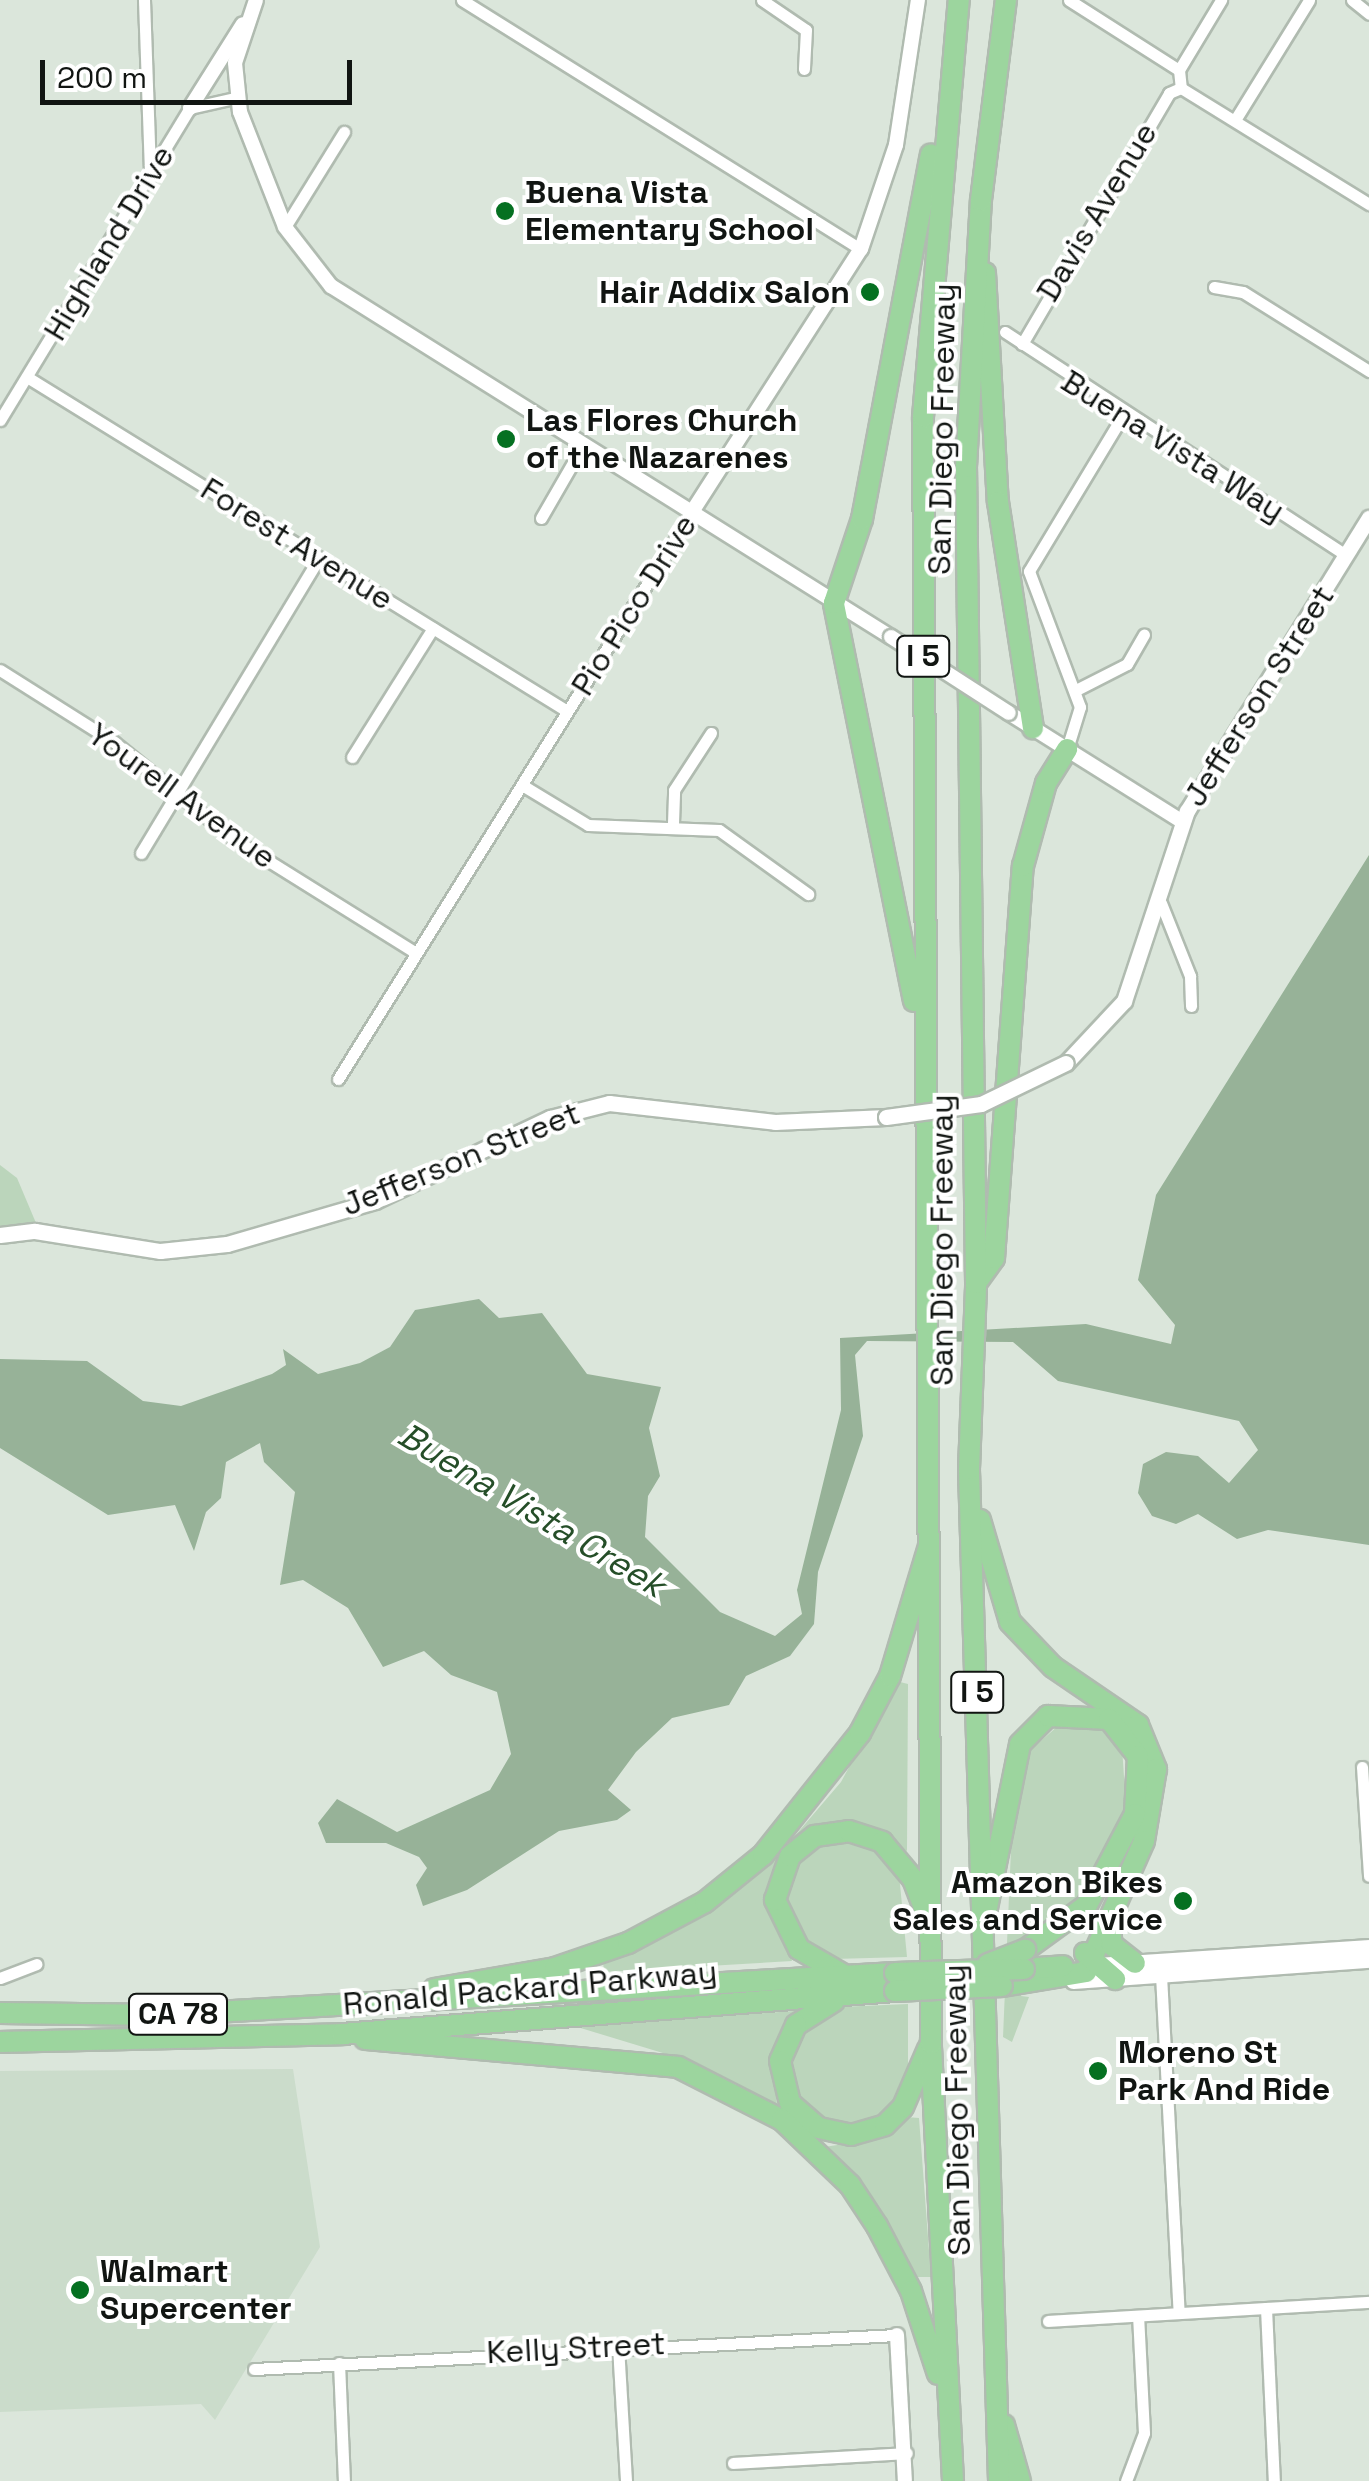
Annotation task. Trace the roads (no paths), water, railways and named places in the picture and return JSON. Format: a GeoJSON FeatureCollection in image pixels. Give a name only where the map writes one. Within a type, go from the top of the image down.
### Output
{"type":"FeatureCollection","features":[{"type":"Feature","properties":{"kind":"highway","name":"San Diego Freeway"},"geometry":{"type":"LineString","coordinates":[[953,2481],[931,2043],[934,1938],[930,1313],[922,1043],[923,417],[946,99],[959,0]]}},
{"type":"Feature","properties":{"kind":"highway","name":"San Diego Freeway"},"geometry":{"type":"LineString","coordinates":[[999,2481],[992,2384],[984,1914],[969,1469],[976,1284],[966,467],[981,200],[1006,0]]}},
{"type":"Feature","properties":{"kind":"highway"},"geometry":{"type":"LineString","coordinates":[[922,1043],[834,603],[862,519],[946,99]]}},
{"type":"Feature","properties":{"kind":"highway"},"geometry":{"type":"LineString","coordinates":[[981,200],[998,502],[1033,728]]}},
{"type":"Feature","properties":{"kind":"highway"},"geometry":{"type":"LineString","coordinates":[[976,1284],[994,1258],[1024,866],[1046,783],[1067,749]]}},
{"type":"Feature","properties":{"kind":"highway"},"geometry":{"type":"LineString","coordinates":[[969,1469],[1010,1622],[1053,1667],[1138,1726],[1154,1756],[1149,1824],[1089,1965],[1064,1974],[1024,1968]]}},
{"type":"Feature","properties":{"kind":"highway"},"geometry":{"type":"LineString","coordinates":[[355,2004],[555,1968],[666,1925],[731,1883],[793,1826],[860,1733],[890,1676],[931,1542]]}},
{"type":"Feature","properties":{"kind":"highway"},"geometry":{"type":"LineString","coordinates":[[984,1914],[998,1886],[1011,1770],[1020,1744],[1048,1716],[1109,1719],[1138,1756],[1139,1796],[1085,1941],[1089,1965]]}},
{"type":"Feature","properties":{"kind":"highway"},"geometry":{"type":"LineString","coordinates":[[844,1975],[799,1949],[779,1918],[782,1869],[815,1836],[849,1831],[892,1850],[934,1938]]}},
{"type":"Feature","properties":{"kind":"highway"},"geometry":{"type":"LineString","coordinates":[[1024,1968],[1078,1914],[1114,1858]]}},
{"type":"Feature","properties":{"kind":"highway"},"geometry":{"type":"LineString","coordinates":[[1109,1921],[1112,1944],[1135,1963]]}},
{"type":"Feature","properties":{"kind":"highway"},"geometry":{"type":"LineString","coordinates":[[1089,1965],[1115,1978]]}},
{"type":"Feature","properties":{"kind":"highway","name":"Ronald Packard Parkway"},"geometry":{"type":"LineString","coordinates":[[0,2013],[355,2004],[844,1975],[895,1982],[1024,1968]]}},
{"type":"Feature","properties":{"kind":"highway","name":"Ronald Packard Parkway"},"geometry":{"type":"LineString","coordinates":[[0,2042],[342,2034],[858,1994],[895,1982],[962,1970],[1024,1968]]}},
{"type":"Feature","properties":{"kind":"highway"},"geometry":{"type":"LineString","coordinates":[[858,1994],[806,2014],[784,2044],[782,2086],[810,2123],[851,2135],[885,2124],[903,2107],[931,2043]]}},
{"type":"Feature","properties":{"kind":"highway"},"geometry":{"type":"LineString","coordinates":[[342,2034],[678,2067],[782,2120],[850,2185],[899,2264],[948,2410]]}},
{"type":"Feature","properties":{"kind":"highway"},"geometry":{"type":"LineString","coordinates":[[992,2384],[1020,2481]]}},
{"type":"Feature","properties":{"kind":"main road","name":"Jefferson Street"},"geometry":{"type":"LineString","coordinates":[[0,1235],[35,1231],[160,1251],[227,1244],[375,1200],[550,1118],[609,1102],[775,1122],[886,1117],[982,1104],[1066,1063],[1124,1000],[1161,903],[1183,822],[1369,518]]}},
{"type":"Feature","properties":{"kind":"main road"},"geometry":{"type":"LineString","coordinates":[[1064,1974],[1115,1978],[1160,1975],[1229,1962],[1369,1947]]}},
{"type":"Feature","properties":{"kind":"main road"},"geometry":{"type":"LineString","coordinates":[[1089,1965],[1369,1960]]}},
{"type":"Feature","properties":{"kind":"street"},"geometry":{"type":"LineString","coordinates":[[144,0],[150,176]]}},
{"type":"Feature","properties":{"kind":"street"},"geometry":{"type":"LineString","coordinates":[[462,0],[862,249]]}},
{"type":"Feature","properties":{"kind":"street"},"geometry":{"type":"LineString","coordinates":[[762,0],[806,30],[804,69]]}},
{"type":"Feature","properties":{"kind":"street","name":"Pio Pico Drive"},"geometry":{"type":"LineString","coordinates":[[338,1079],[690,515],[862,249],[896,145],[918,0]]}},
{"type":"Feature","properties":{"kind":"street"},"geometry":{"type":"LineString","coordinates":[[1069,0],[1179,70]]}},
{"type":"Feature","properties":{"kind":"street"},"geometry":{"type":"LineString","coordinates":[[1221,0],[1179,70],[1182,88],[1369,204]]}},
{"type":"Feature","properties":{"kind":"street"},"geometry":{"type":"LineString","coordinates":[[1235,120],[1309,0]]}},
{"type":"Feature","properties":{"kind":"street"},"geometry":{"type":"LineString","coordinates":[[1352,0],[1369,14]]}},
{"type":"Feature","properties":{"kind":"street"},"geometry":{"type":"LineString","coordinates":[[254,6],[235,63],[238,96],[285,227],[353,303],[1183,822]]}},
{"type":"Feature","properties":{"kind":"street"},"geometry":{"type":"LineString","coordinates":[[190,108],[254,6]]}},
{"type":"Feature","properties":{"kind":"street","name":"Davis Avenue"},"geometry":{"type":"LineString","coordinates":[[1022,344],[1159,110],[1182,88]]}},
{"type":"Feature","properties":{"kind":"street","name":"Highland Drive"},"geometry":{"type":"LineString","coordinates":[[0,420],[190,108],[238,96]]}},
{"type":"Feature","properties":{"kind":"street"},"geometry":{"type":"LineString","coordinates":[[285,227],[344,132]]}},
{"type":"Feature","properties":{"kind":"street"},"geometry":{"type":"LineString","coordinates":[[1214,287],[1243,292],[1369,372]]}},
{"type":"Feature","properties":{"kind":"street","name":"Buena Vista Way"},"geometry":{"type":"LineString","coordinates":[[1005,332],[1123,415],[1346,555]]}},
{"type":"Feature","properties":{"kind":"street","name":"Forest Avenue"},"geometry":{"type":"LineString","coordinates":[[27,377],[567,711]]}},
{"type":"Feature","properties":{"kind":"street"},"geometry":{"type":"LineString","coordinates":[[1067,749],[1076,690],[1029,571],[1123,415]]}},
{"type":"Feature","properties":{"kind":"street"},"geometry":{"type":"LineString","coordinates":[[541,518],[582,447]]}},
{"type":"Feature","properties":{"kind":"street"},"geometry":{"type":"LineString","coordinates":[[141,853],[319,558]]}},
{"type":"Feature","properties":{"kind":"street"},"geometry":{"type":"LineString","coordinates":[[352,757],[433,628]]}},
{"type":"Feature","properties":{"kind":"street"},"geometry":{"type":"LineString","coordinates":[[1076,690],[1128,664],[1144,634]]}},
{"type":"Feature","properties":{"kind":"street","name":"Yourell Avenue"},"geometry":{"type":"LineString","coordinates":[[0,670],[114,742],[174,794],[416,953]]}},
{"type":"Feature","properties":{"kind":"street"},"geometry":{"type":"LineString","coordinates":[[672,823],[674,790],[712,733]]}},
{"type":"Feature","properties":{"kind":"street"},"geometry":{"type":"LineString","coordinates":[[522,784],[588,825],[672,823],[719,830],[808,894]]}},
{"type":"Feature","properties":{"kind":"street"},"geometry":{"type":"LineString","coordinates":[[1161,903],[1190,976],[1191,1006]]}},
{"type":"Feature","properties":{"kind":"street"},"geometry":{"type":"LineString","coordinates":[[1362,1767],[1369,1876]]}},
{"type":"Feature","properties":{"kind":"street"},"geometry":{"type":"LineString","coordinates":[[0,1978],[36,1964]]}},
{"type":"Feature","properties":{"kind":"street"},"geometry":{"type":"LineString","coordinates":[[1160,1975],[1179,2313]]}},
{"type":"Feature","properties":{"kind":"street"},"geometry":{"type":"LineString","coordinates":[[1048,2322],[1369,2302]]}},
{"type":"Feature","properties":{"kind":"street"},"geometry":{"type":"LineString","coordinates":[[1266,2308],[1274,2481]]}},
{"type":"Feature","properties":{"kind":"street"},"geometry":{"type":"LineString","coordinates":[[1126,2481],[1144,2432],[1138,2316]]}},
{"type":"Feature","properties":{"kind":"street"},"geometry":{"type":"LineString","coordinates":[[897,2335],[907,2453],[905,2481]]}},
{"type":"Feature","properties":{"kind":"street","name":"Kelly Street"},"geometry":{"type":"LineString","coordinates":[[254,2368],[618,2346],[897,2335]]}},
{"type":"Feature","properties":{"kind":"street"},"geometry":{"type":"LineString","coordinates":[[618,2346],[626,2481]]}},
{"type":"Feature","properties":{"kind":"street"},"geometry":{"type":"LineString","coordinates":[[339,2363],[344,2481]]}},
{"type":"Feature","properties":{"kind":"street"},"geometry":{"type":"LineString","coordinates":[[733,2463],[907,2453]]}},
{"type":"Feature","properties":{"kind":"water","name":"Buena Vista Creek"},"geometry":{"type":"Polygon","coordinates":[[[1369,855],[1369,1545],[1268,1530],[1237,1539],[1198,1514],[1176,1524],[1152,1516],[1138,1493],[1143,1464],[1166,1452],[1198,1456],[1229,1483],[1258,1450],[1239,1421],[1058,1381],[1013,1342],[867,1341],[855,1355],[863,1436],[818,1572],[814,1624],[790,1656],[746,1676],[729,1705],[672,1718],[636,1752],[608,1790],[631,1810],[617,1820],[559,1831],[467,1890],[423,1906],[416,1885],[427,1868],[419,1857],[386,1843],[326,1843],[318,1823],[337,1799],[397,1832],[490,1790],[511,1754],[497,1692],[451,1675],[424,1651],[383,1667],[348,1608],[303,1580],[280,1585],[295,1492],[264,1462],[260,1443],[226,1462],[221,1498],[206,1512],[194,1551],[175,1505],[108,1515],[0,1448],[0,1359],[87,1361],[143,1401],[181,1406],[272,1374],[286,1365],[283,1349],[318,1374],[360,1363],[390,1347],[415,1310],[479,1299],[499,1318],[542,1313],[587,1374],[661,1387],[649,1428],[660,1476],[648,1496],[645,1537],[720,1612],[775,1636],[802,1614],[797,1590],[841,1410],[840,1338],[1086,1324],[1171,1344],[1175,1325],[1138,1280],[1156,1195],[1369,855]]]}},
{"type":"Feature","properties":{"kind":"place","name":"Buena Vista Elementary School"},"geometry":{"type":"Point","coordinates":[505,211]}},
{"type":"Feature","properties":{"kind":"place","name":"Hair Addix Salon"},"geometry":{"type":"Point","coordinates":[870,292]}},
{"type":"Feature","properties":{"kind":"place","name":"Las Flores Church of the Nazarenes"},"geometry":{"type":"Point","coordinates":[506,439]}},
{"type":"Feature","properties":{"kind":"place","name":"Amazon Bikes Sales and Service"},"geometry":{"type":"Point","coordinates":[1183,1901]}},
{"type":"Feature","properties":{"kind":"place","name":"Moreno St Park And Ride"},"geometry":{"type":"Point","coordinates":[1098,2071]}},
{"type":"Feature","properties":{"kind":"place","name":"Walmart Supercenter"},"geometry":{"type":"Point","coordinates":[80,2290]}}]}
